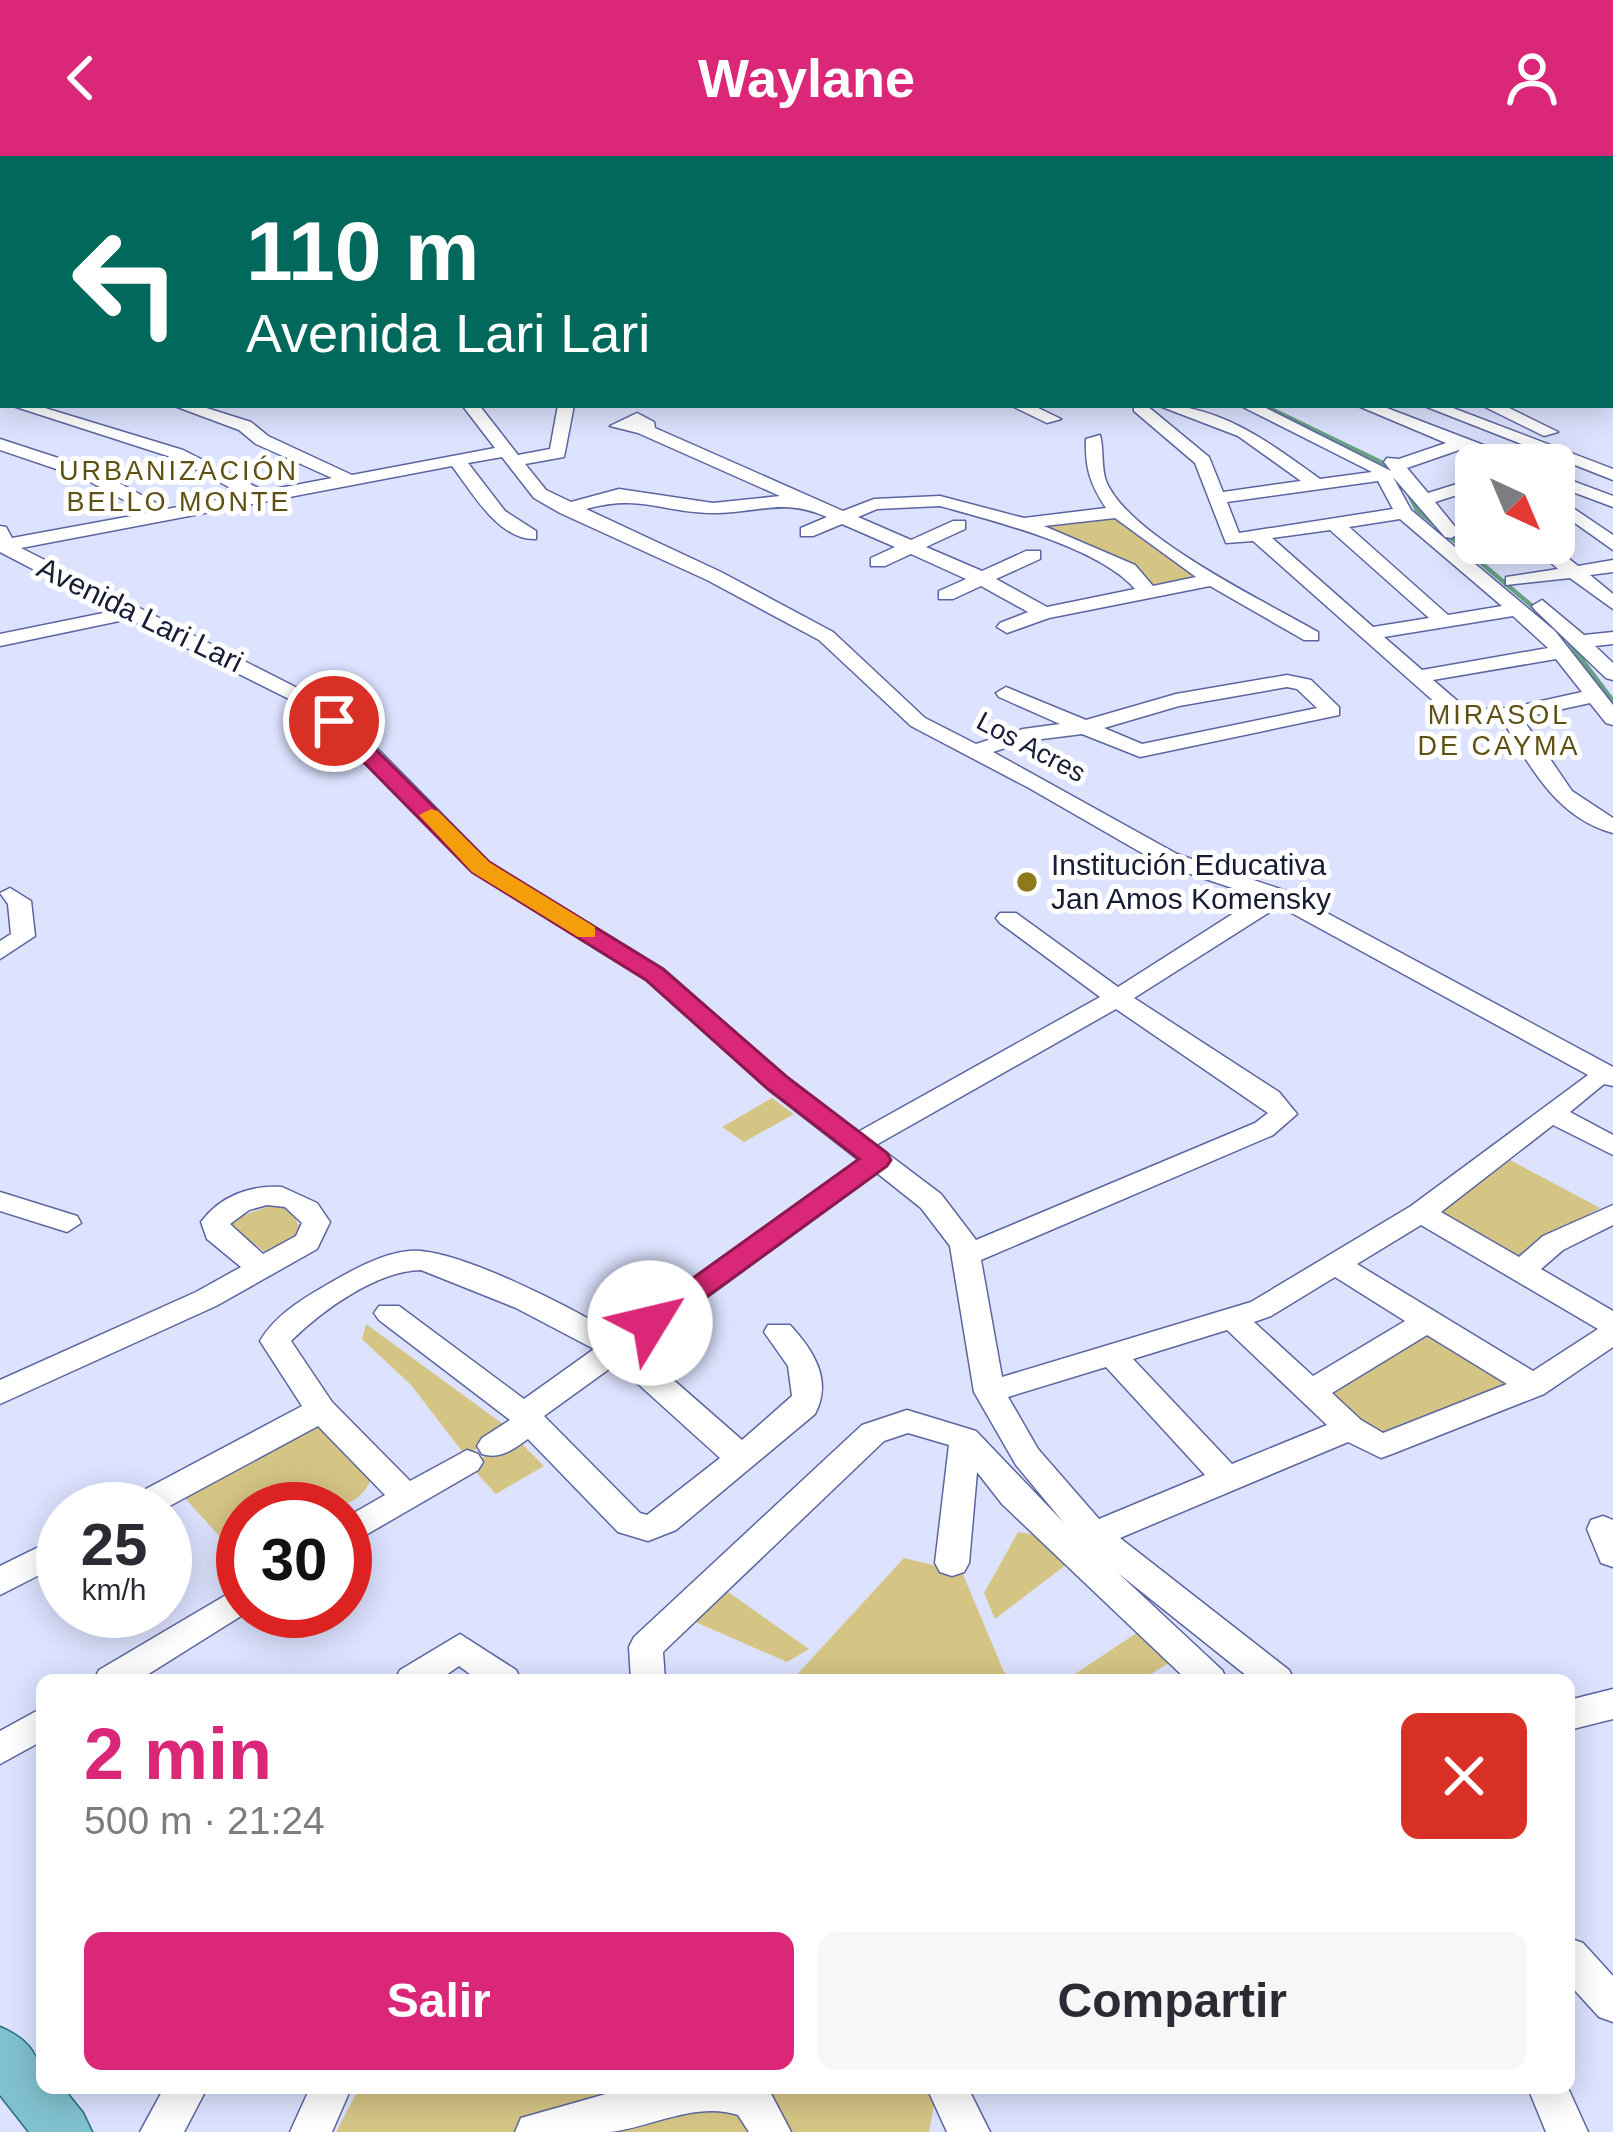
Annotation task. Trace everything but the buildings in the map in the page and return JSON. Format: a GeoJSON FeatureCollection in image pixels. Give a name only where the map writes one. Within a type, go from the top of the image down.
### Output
{"type":"FeatureCollection","features":[{"type":"Feature","properties":{"kind":"main road"},"geometry":{"type":"LineString","coordinates":[[0,2053],[36,2094]]}},
{"type":"Feature","properties":{"kind":"street"},"geometry":{"type":"LineString","coordinates":[[29,408],[179,455],[262,497]]}},
{"type":"Feature","properties":{"kind":"street"},"geometry":{"type":"LineString","coordinates":[[189,408],[245,426],[262,440],[350,480]]}},
{"type":"Feature","properties":{"kind":"street","name":"Los Acres"},"geometry":{"type":"LineString","coordinates":[[472,408],[540,494],[715,576],[826,636],[918,722],[1169,859],[1278,896],[1603,1080]]}},
{"type":"Feature","properties":{"kind":"street"},"geometry":{"type":"LineString","coordinates":[[2,540],[165,515],[457,460],[558,453],[566,408]]}},
{"type":"Feature","properties":{"kind":"street"},"geometry":{"type":"LineString","coordinates":[[1026,408],[1053,419]]}},
{"type":"Feature","properties":{"kind":"street"},"geometry":{"type":"LineString","coordinates":[[1140,408],[1203,461],[1232,539],[1404,513]]}},
{"type":"Feature","properties":{"kind":"street"},"geometry":{"type":"LineString","coordinates":[[1174,408],[1244,432],[1319,486]]}},
{"type":"Feature","properties":{"kind":"street"},"geometry":{"type":"LineString","coordinates":[[1254,408],[1392,470],[1404,513],[1548,634],[1613,718]]}},
{"type":"Feature","properties":{"kind":"street"},"geometry":{"type":"LineString","coordinates":[[1283,408],[1334,429],[1392,470],[1440,524],[1513,581],[1613,674]]}},
{"type":"Feature","properties":{"kind":"street"},"geometry":{"type":"LineString","coordinates":[[1372,408],[1467,444]]}},
{"type":"Feature","properties":{"kind":"street"},"geometry":{"type":"LineString","coordinates":[[1438,408],[1613,475]]}},
{"type":"Feature","properties":{"kind":"street"},"geometry":{"type":"LineString","coordinates":[[1461,417],[1485,408]]}},
{"type":"Feature","properties":{"kind":"street"},"geometry":{"type":"LineString","coordinates":[[1495,408],[1613,463]]}},
{"type":"Feature","properties":{"kind":"street"},"geometry":{"type":"LineString","coordinates":[[47,456],[108,429]]}},
{"type":"Feature","properties":{"kind":"street"},"geometry":{"type":"LineString","coordinates":[[642,429],[981,578],[1044,613]]}},
{"type":"Feature","properties":{"kind":"street"},"geometry":{"type":"LineString","coordinates":[[1520,440],[1545,430]]}},
{"type":"Feature","properties":{"kind":"street"},"geometry":{"type":"LineString","coordinates":[[1094,439],[1097,482],[1120,512],[1177,557],[1310,636]]}},
{"type":"Feature","properties":{"kind":"street"},"geometry":{"type":"LineString","coordinates":[[1216,498],[1319,486],[1392,470],[1462,442]]}},
{"type":"Feature","properties":{"kind":"street"},"geometry":{"type":"LineString","coordinates":[[0,444],[47,456],[165,515]]}},
{"type":"Feature","properties":{"kind":"street"},"geometry":{"type":"LineString","coordinates":[[662,463],[690,451]]}},
{"type":"Feature","properties":{"kind":"street"},"geometry":{"type":"LineString","coordinates":[[457,460],[499,515],[530,535]]}},
{"type":"Feature","properties":{"kind":"street"},"geometry":{"type":"LineString","coordinates":[[719,489],[748,478]]}},
{"type":"Feature","properties":{"kind":"street"},"geometry":{"type":"LineString","coordinates":[[1575,486],[1612,501]]}},
{"type":"Feature","properties":{"kind":"street"},"geometry":{"type":"LineString","coordinates":[[1422,501],[1455,491]]}},
{"type":"Feature","properties":{"kind":"street"},"geometry":{"type":"LineString","coordinates":[[566,509],[619,494],[713,508],[797,499]]}},
{"type":"Feature","properties":{"kind":"street"},"geometry":{"type":"LineString","coordinates":[[807,532],[874,504],[917,499],[967,507],[1019,522],[1128,569],[1148,592]]}},
{"type":"Feature","properties":{"kind":"street"},"geometry":{"type":"LineString","coordinates":[[1575,506],[1612,501]]}},
{"type":"Feature","properties":{"kind":"street"},"geometry":{"type":"LineString","coordinates":[[1019,522],[1120,512]]}},
{"type":"Feature","properties":{"kind":"street"},"geometry":{"type":"LineString","coordinates":[[1575,519],[1613,544]]}},
{"type":"Feature","properties":{"kind":"street"},"geometry":{"type":"LineString","coordinates":[[1440,524],[1455,522]]}},
{"type":"Feature","properties":{"kind":"street"},"geometry":{"type":"LineString","coordinates":[[878,562],[959,525]]}},
{"type":"Feature","properties":{"kind":"street"},"geometry":{"type":"LineString","coordinates":[[1336,525],[1444,621]]}},
{"type":"Feature","properties":{"kind":"street"},"geometry":{"type":"LineString","coordinates":[[1257,535],[1463,717],[1594,696]]}},
{"type":"Feature","properties":{"kind":"street","name":"Avenida Lari Lari"},"geometry":{"type":"LineString","coordinates":[[2,540],[130,613],[314,704],[355,736],[481,867],[654,974],[777,1083],[931,1201],[964,1244],[989,1392],[1027,1456],[1094,1535],[1269,1674]]}},
{"type":"Feature","properties":{"kind":"street"},"geometry":{"type":"LineString","coordinates":[[946,595],[1033,555]]}},
{"type":"Feature","properties":{"kind":"street"},"geometry":{"type":"LineString","coordinates":[[1566,564],[1613,602]]}},
{"type":"Feature","properties":{"kind":"street"},"geometry":{"type":"LineString","coordinates":[[1513,581],[1613,566]]}},
{"type":"Feature","properties":{"kind":"street"},"geometry":{"type":"LineString","coordinates":[[1007,627],[1044,613],[1215,579]]}},
{"type":"Feature","properties":{"kind":"street"},"geometry":{"type":"LineString","coordinates":[[1367,634],[1518,609]]}},
{"type":"Feature","properties":{"kind":"street"},"geometry":{"type":"LineString","coordinates":[[0,640],[130,613]]}},
{"type":"Feature","properties":{"kind":"street"},"geometry":{"type":"LineString","coordinates":[[1582,641],[1613,638]]}},
{"type":"Feature","properties":{"kind":"street"},"geometry":{"type":"LineString","coordinates":[[1415,676],[1560,652]]}},
{"type":"Feature","properties":{"kind":"street"},"geometry":{"type":"LineString","coordinates":[[975,752],[1023,735],[1084,727],[1176,700],[1287,680],[1304,684],[1332,712],[1140,751],[1084,727],[1006,693]]}},
{"type":"Feature","properties":{"kind":"street"},"geometry":{"type":"LineString","coordinates":[[1509,713],[1558,787],[1586,817],[1613,826]]}},
{"type":"Feature","properties":{"kind":"street"},"geometry":{"type":"LineString","coordinates":[[0,952],[23,936],[19,901],[10,895]]}},
{"type":"Feature","properties":{"kind":"street"},"geometry":{"type":"LineString","coordinates":[[372,1518],[480,1454],[867,1152],[1278,896]]}},
{"type":"Feature","properties":{"kind":"street"},"geometry":{"type":"LineString","coordinates":[[966,1255],[1264,1129],[1284,1114],[1270,1098],[1117,998],[1007,918]]}},
{"type":"Feature","properties":{"kind":"street"},"geometry":{"type":"LineString","coordinates":[[989,1392],[1261,1309],[1421,1214],[1552,1113],[1603,1080]]}},
{"type":"Feature","properties":{"kind":"street"},"geometry":{"type":"LineString","coordinates":[[1552,1113],[1613,1146]]}},
{"type":"Feature","properties":{"kind":"street"},"geometry":{"type":"LineString","coordinates":[[0,1201],[67,1223]]}},
{"type":"Feature","properties":{"kind":"street"},"geometry":{"type":"LineString","coordinates":[[1421,1214],[1613,1324]]}},
{"type":"Feature","properties":{"kind":"street"},"geometry":{"type":"LineString","coordinates":[[1521,1271],[1553,1243],[1613,1214]]}},
{"type":"Feature","properties":{"kind":"street"},"geometry":{"type":"LineString","coordinates":[[406,1497],[321,1410],[282,1354],[276,1336],[370,1274],[415,1259],[435,1262],[566,1319],[616,1348],[672,1391],[741,1459]]}},
{"type":"Feature","properties":{"kind":"street"},"geometry":{"type":"LineString","coordinates":[[1335,1264],[1533,1387]]}},
{"type":"Feature","properties":{"kind":"street"},"geometry":{"type":"LineString","coordinates":[[0,1393],[206,1300],[261,1268]]}},
{"type":"Feature","properties":{"kind":"street"},"geometry":{"type":"LineString","coordinates":[[389,1313],[528,1418],[628,1523],[639,1527],[665,1521],[796,1414],[809,1397],[808,1378],[796,1350],[779,1332]]}},
{"type":"Feature","properties":{"kind":"street"},"geometry":{"type":"LineString","coordinates":[[1232,1318],[1350,1428],[1372,1444],[1389,1445],[1533,1387],[1613,1333]]}},
{"type":"Feature","properties":{"kind":"street"},"geometry":{"type":"LineString","coordinates":[[1311,1391],[1426,1321]]}},
{"type":"Feature","properties":{"kind":"street"},"geometry":{"type":"LineString","coordinates":[[1112,1354],[1227,1480]]}},
{"type":"Feature","properties":{"kind":"street"},"geometry":{"type":"LineString","coordinates":[[186,1482],[321,1410]]}},
{"type":"Feature","properties":{"kind":"street"},"geometry":{"type":"LineString","coordinates":[[648,1674],[646,1648],[873,1432],[908,1421],[965,1439],[1013,1495],[1204,1674]]}},
{"type":"Feature","properties":{"kind":"street"},"geometry":{"type":"LineString","coordinates":[[1094,1535],[1350,1428]]}},
{"type":"Feature","properties":{"kind":"street"},"geometry":{"type":"LineString","coordinates":[[952,1563],[965,1439]]}},
{"type":"Feature","properties":{"kind":"street"},"geometry":{"type":"LineString","coordinates":[[992,1466],[1027,1456]]}},
{"type":"Feature","properties":{"kind":"street"},"geometry":{"type":"LineString","coordinates":[[0,1582],[36,1563]]}},
{"type":"Feature","properties":{"kind":"street"},"geometry":{"type":"LineString","coordinates":[[121,1674],[216,1615]]}},
{"type":"Feature","properties":{"kind":"street"},"geometry":{"type":"LineString","coordinates":[[421,1674],[460,1648],[496,1674]]}},
{"type":"Feature","properties":{"kind":"street"},"geometry":{"type":"LineString","coordinates":[[1575,1714],[1613,1704]]}},
{"type":"Feature","properties":{"kind":"street"},"geometry":{"type":"LineString","coordinates":[[0,1749],[36,1727]]}},
{"type":"Feature","properties":{"kind":"street"},"geometry":{"type":"LineString","coordinates":[[1575,1963],[1613,2004]]}},
{"type":"Feature","properties":{"kind":"street"},"geometry":{"type":"LineString","coordinates":[[161,2132],[183,2094]]}},
{"type":"Feature","properties":{"kind":"street"},"geometry":{"type":"LineString","coordinates":[[311,2132],[328,2094]]}},
{"type":"Feature","properties":{"kind":"street"},"geometry":{"type":"LineString","coordinates":[[536,2132],[694,2094]]}},
{"type":"Feature","properties":{"kind":"street"},"geometry":{"type":"LineString","coordinates":[[739,2094],[764,2114],[770,2132]]}},
{"type":"Feature","properties":{"kind":"street"},"geometry":{"type":"LineString","coordinates":[[950,2094],[969,2132]]}},
{"type":"Feature","properties":{"kind":"street"},"geometry":{"type":"LineString","coordinates":[[1551,2094],[1567,2132]]}},
{"type":"Feature","properties":{"kind":"shaded area"},"geometry":{"type":"Polygon","coordinates":[[[1115,518],[1195,577],[1149,586],[1138,569],[1040,525],[1115,518]]]}},
{"type":"Feature","properties":{"kind":"shaded area"},"geometry":{"type":"Polygon","coordinates":[[[772,1098],[794,1114],[744,1142],[722,1127],[772,1098]]]}},
{"type":"Feature","properties":{"kind":"shaded area"},"geometry":{"type":"Polygon","coordinates":[[[1510,1160],[1600,1208],[1550,1235],[1519,1261],[1436,1213],[1510,1160]]]}},
{"type":"Feature","properties":{"kind":"shaded area"},"geometry":{"type":"Polygon","coordinates":[[[285,1201],[304,1234],[267,1254],[226,1221],[285,1201]]]}},
{"type":"Feature","properties":{"kind":"shaded area"},"geometry":{"type":"Polygon","coordinates":[[[366,1324],[511,1430],[465,1455],[411,1385],[362,1339],[366,1324]]]}},
{"type":"Feature","properties":{"kind":"shaded area"},"geometry":{"type":"Polygon","coordinates":[[[1424,1333],[1513,1385],[1381,1436],[1327,1393],[1424,1333]]]}},
{"type":"Feature","properties":{"kind":"shaded area"},"geometry":{"type":"Polygon","coordinates":[[[323,1427],[372,1477],[369,1482],[216,1482],[216,1532],[192,1506],[192,1491],[312,1428],[323,1427]]]}},
{"type":"Feature","properties":{"kind":"shaded area"},"geometry":{"type":"Polygon","coordinates":[[[516,1438],[544,1466],[496,1494],[469,1465],[516,1438]]]}},
{"type":"Feature","properties":{"kind":"shaded area"},"geometry":{"type":"Polygon","coordinates":[[[1018,1532],[1037,1535],[1067,1564],[995,1619],[984,1593],[1018,1532]]]}},
{"type":"Feature","properties":{"kind":"shaded area"},"geometry":{"type":"Polygon","coordinates":[[[904,1558],[962,1572],[1006,1674],[798,1674],[904,1558]]]}},
{"type":"Feature","properties":{"kind":"shaded area"},"geometry":{"type":"Polygon","coordinates":[[[728,1592],[809,1649],[787,1662],[693,1621],[728,1592]]]}},
{"type":"Feature","properties":{"kind":"shaded area"},"geometry":{"type":"Polygon","coordinates":[[[1138,1632],[1169,1663],[1151,1674],[1075,1674],[1138,1632]]]}},
{"type":"Feature","properties":{"kind":"shaded area"},"geometry":{"type":"Polygon","coordinates":[[[356,2094],[936,2094],[929,2132],[336,2132],[356,2094]]]}},
{"type":"Feature","properties":{"kind":"waterway"},"geometry":{"type":"LineString","coordinates":[[1269,408],[1389,466]]}},
{"type":"Feature","properties":{"kind":"waterway"},"geometry":{"type":"LineString","coordinates":[[1407,491],[1417,510],[1437,526]]}},
{"type":"Feature","properties":{"kind":"waterway"},"geometry":{"type":"LineString","coordinates":[[1447,534],[1538,611]]}},
{"type":"Feature","properties":{"kind":"waterway"},"geometry":{"type":"LineString","coordinates":[[1568,641],[1613,701]]}},
{"type":"Feature","properties":{"kind":"slow traffic"},"geometry":{"type":"LineString","coordinates":[[431,815],[481,867],[586,932]]}},
{"type":"Feature","properties":{"kind":"place","name":"Institución Educativa Jan Amos Komensky"},"geometry":{"type":"Point","coordinates":[1027,882]}},
{"type":"Feature","properties":{"kind":"district","name":"URBANIZACIÓN BELLO MONTE"},"geometry":{"type":"Point","coordinates":[179,486]}},
{"type":"Feature","properties":{"kind":"district","name":"MIRASOL DE CAYMA"},"geometry":{"type":"Point","coordinates":[1499,730]}},
{"type":"Feature","properties":{"kind":"route"},"geometry":{"type":"LineString","coordinates":[[334,721],[355,736],[481,867],[654,974],[777,1083],[877,1160],[650,1323]]}}]}
